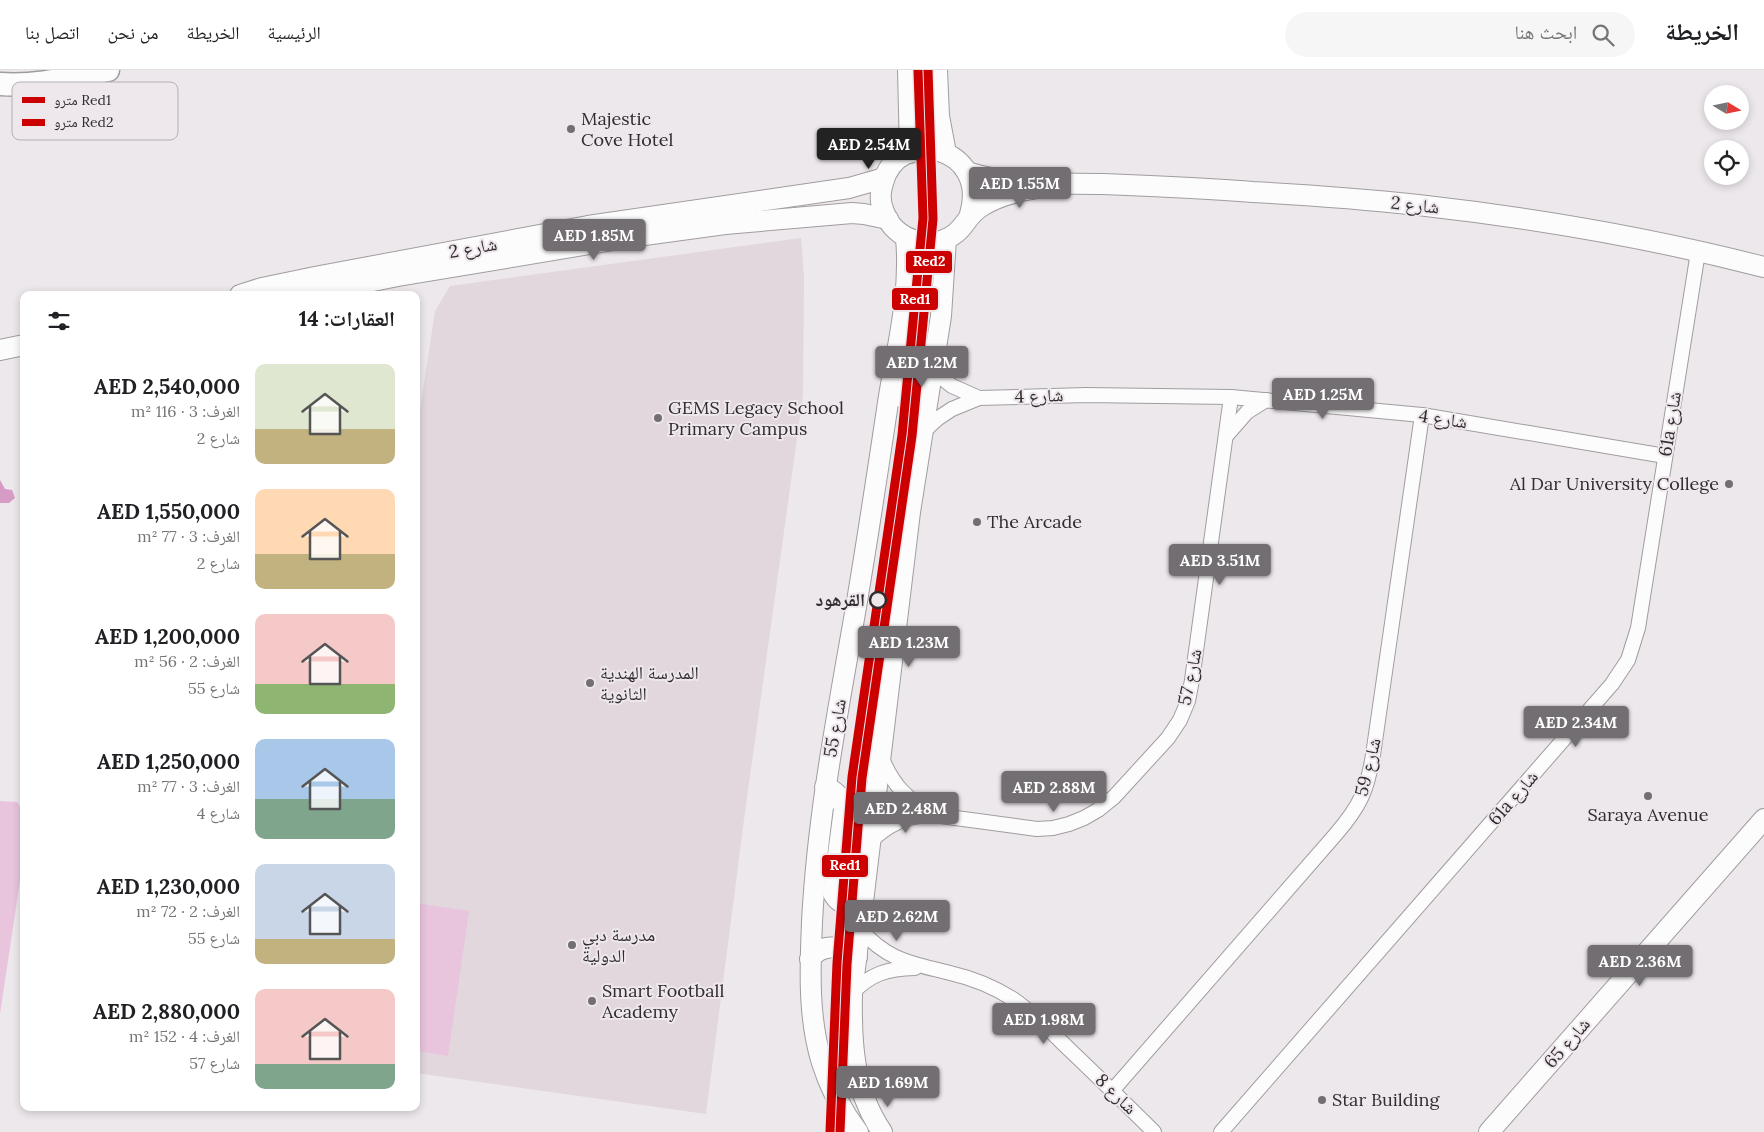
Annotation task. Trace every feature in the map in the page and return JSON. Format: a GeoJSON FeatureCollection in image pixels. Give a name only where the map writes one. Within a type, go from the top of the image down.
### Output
{"type":"FeatureCollection","features":[{"type":"Feature","properties":{"kind":"main road"},"geometry":{"type":"LineString","coordinates":[[0,83],[40,70]]}},
{"type":"Feature","properties":{"kind":"main road"},"geometry":{"type":"LineString","coordinates":[[50,82],[108,70]]}},
{"type":"Feature","properties":{"kind":"street"},"geometry":{"type":"LineString","coordinates":[[908,70],[910,152]]}},
{"type":"Feature","properties":{"kind":"street"},"geometry":{"type":"LineString","coordinates":[[937,70],[939,116],[946,153]]}},
{"type":"Feature","properties":{"kind":"street"},"geometry":{"type":"LineString","coordinates":[[928,149],[946,153],[958,161],[972,182],[974,193],[970,214],[956,233],[946,239],[926,243],[906,238],[897,232],[884,214],[881,190],[884,178],[890,167],[899,158],[910,152],[928,149]]}},
{"type":"Feature","properties":{"kind":"street","name":"شارع 2"},"geometry":{"type":"LineString","coordinates":[[967,172],[1000,180],[1061,184],[1154,186],[1416,205],[1563,225],[1764,267]]}},
{"type":"Feature","properties":{"kind":"street","name":"شارع 2"},"geometry":{"type":"LineString","coordinates":[[253,291],[569,230],[849,188],[884,178]]}},
{"type":"Feature","properties":{"kind":"street","name":"شارع 2"},"geometry":{"type":"LineString","coordinates":[[970,214],[980,207],[1004,196],[1061,184]]}},
{"type":"Feature","properties":{"kind":"street","name":"شارع 2"},"geometry":{"type":"LineString","coordinates":[[323,291],[536,252],[725,224],[852,213],[888,219]]}},
{"type":"Feature","properties":{"kind":"street","name":"شارع 55"},"geometry":{"type":"LineString","coordinates":[[858,1132],[839,1104],[828,1080],[817,1043],[812,1008],[810,960],[815,867],[825,787],[906,301],[908,261],[906,238]]}},
{"type":"Feature","properties":{"kind":"street"},"geometry":{"type":"LineString","coordinates":[[882,1132],[864,1100],[854,1054],[851,1030],[852,993],[910,512],[941,316],[946,239]]}},
{"type":"Feature","properties":{"kind":"street","name":"61a شارع"},"geometry":{"type":"LineString","coordinates":[[1221,1132],[1620,674],[1628,660],[1638,628],[1698,252]]}},
{"type":"Feature","properties":{"kind":"street"},"geometry":{"type":"LineString","coordinates":[[0,350],[20,346]]}},
{"type":"Feature","properties":{"kind":"street","name":"شارع 4"},"geometry":{"type":"LineString","coordinates":[[933,372],[952,386],[979,398]]}},
{"type":"Feature","properties":{"kind":"street"},"geometry":{"type":"LineString","coordinates":[[890,393],[901,396],[911,402],[919,410],[924,426]]}},
{"type":"Feature","properties":{"kind":"street","name":"شارع 4"},"geometry":{"type":"LineString","coordinates":[[924,426],[952,409],[979,398],[1086,395],[1231,397],[1422,416],[1665,456]]}},
{"type":"Feature","properties":{"kind":"street","name":"شارع 57"},"geometry":{"type":"LineString","coordinates":[[870,842],[895,822],[909,817],[937,815],[1037,829],[1069,824],[1098,810],[1114,797],[1168,738],[1180,720],[1188,701],[1192,680],[1231,397]]}},
{"type":"Feature","properties":{"kind":"street"},"geometry":{"type":"LineString","coordinates":[[1226,436],[1239,419],[1266,400]]}},
{"type":"Feature","properties":{"kind":"street","name":"شارع 59"},"geometry":{"type":"LineString","coordinates":[[1112,1091],[1336,834],[1351,816],[1362,798],[1370,776],[1422,416]]}},
{"type":"Feature","properties":{"kind":"street","name":"شارع 57"},"geometry":{"type":"LineString","coordinates":[[880,755],[887,771],[909,799],[937,815]]}},
{"type":"Feature","properties":{"kind":"street"},"geometry":{"type":"LineString","coordinates":[[825,787],[838,795],[844,809],[832,893],[836,899],[847,904],[853,902],[864,893]]}},
{"type":"Feature","properties":{"kind":"street","name":"شارع 65"},"geometry":{"type":"LineString","coordinates":[[1489,1132],[1764,819]]}},
{"type":"Feature","properties":{"kind":"street","name":"شارع 8"},"geometry":{"type":"LineString","coordinates":[[860,929],[878,948],[889,954],[925,968],[976,980],[1013,999],[1043,1023],[1154,1132]]}},
{"type":"Feature","properties":{"kind":"street"},"geometry":{"type":"LineString","coordinates":[[810,960],[814,954],[831,947],[849,951],[856,957]]}},
{"type":"Feature","properties":{"kind":"street","name":"شارع 8"},"geometry":{"type":"LineString","coordinates":[[852,993],[862,983],[886,971],[899,968],[925,968]]}},
{"type":"Feature","properties":{"kind":"shaded area"},"geometry":{"type":"Polygon","coordinates":[[[801,238],[804,278],[803,395],[745,812],[706,1114],[420,1074],[420,410],[435,311],[450,286],[801,238]]]}},
{"type":"Feature","properties":{"kind":"shaded area"},"geometry":{"type":"Polygon","coordinates":[[[0,480],[5,489],[12,490],[15,498],[9,503],[0,503],[0,480]]]}},
{"type":"Feature","properties":{"kind":"shaded area"},"geometry":{"type":"Polygon","coordinates":[[[0,801],[17,802],[20,806],[20,881],[0,1014],[0,801]]]}},
{"type":"Feature","properties":{"kind":"shaded area"},"geometry":{"type":"Polygon","coordinates":[[[420,904],[469,911],[448,1056],[420,1052],[420,904]]]}},
{"type":"Feature","properties":{"kind":"metro line","name":"Red1"},"geometry":{"type":"LineString","coordinates":[[830,1132],[837,963],[852,777],[902,435],[923,218],[918,70]]}},
{"type":"Feature","properties":{"kind":"metro line","name":"Red2"},"geometry":{"type":"LineString","coordinates":[[840,1132],[847,964],[862,778],[912,436],[933,219],[928,70]]}},
{"type":"Feature","properties":{"kind":"place","name":"Majestic Cove Hotel"},"geometry":{"type":"Point","coordinates":[571,129]}},
{"type":"Feature","properties":{"kind":"place","name":"GEMS Legacy School Primary Campus"},"geometry":{"type":"Point","coordinates":[658,418]}},
{"type":"Feature","properties":{"kind":"place","name":"Al Dar University College"},"geometry":{"type":"Point","coordinates":[1729,484]}},
{"type":"Feature","properties":{"kind":"place","name":"The Arcade"},"geometry":{"type":"Point","coordinates":[977,522]}},
{"type":"Feature","properties":{"kind":"place","name":"القرهود"},"geometry":{"type":"Point","coordinates":[878,600]}},
{"type":"Feature","properties":{"kind":"place","name":"المدرسة الهندية الثانوية"},"geometry":{"type":"Point","coordinates":[590,683]}},
{"type":"Feature","properties":{"kind":"place","name":"Saraya Avenue"},"geometry":{"type":"Point","coordinates":[1648,796]}},
{"type":"Feature","properties":{"kind":"place","name":"مدرسة دبي الدولية"},"geometry":{"type":"Point","coordinates":[572,945]}},
{"type":"Feature","properties":{"kind":"place","name":"Smart Football Academy"},"geometry":{"type":"Point","coordinates":[592,1001]}},
{"type":"Feature","properties":{"kind":"place","name":"Star Building"},"geometry":{"type":"Point","coordinates":[1322,1100]}}]}
